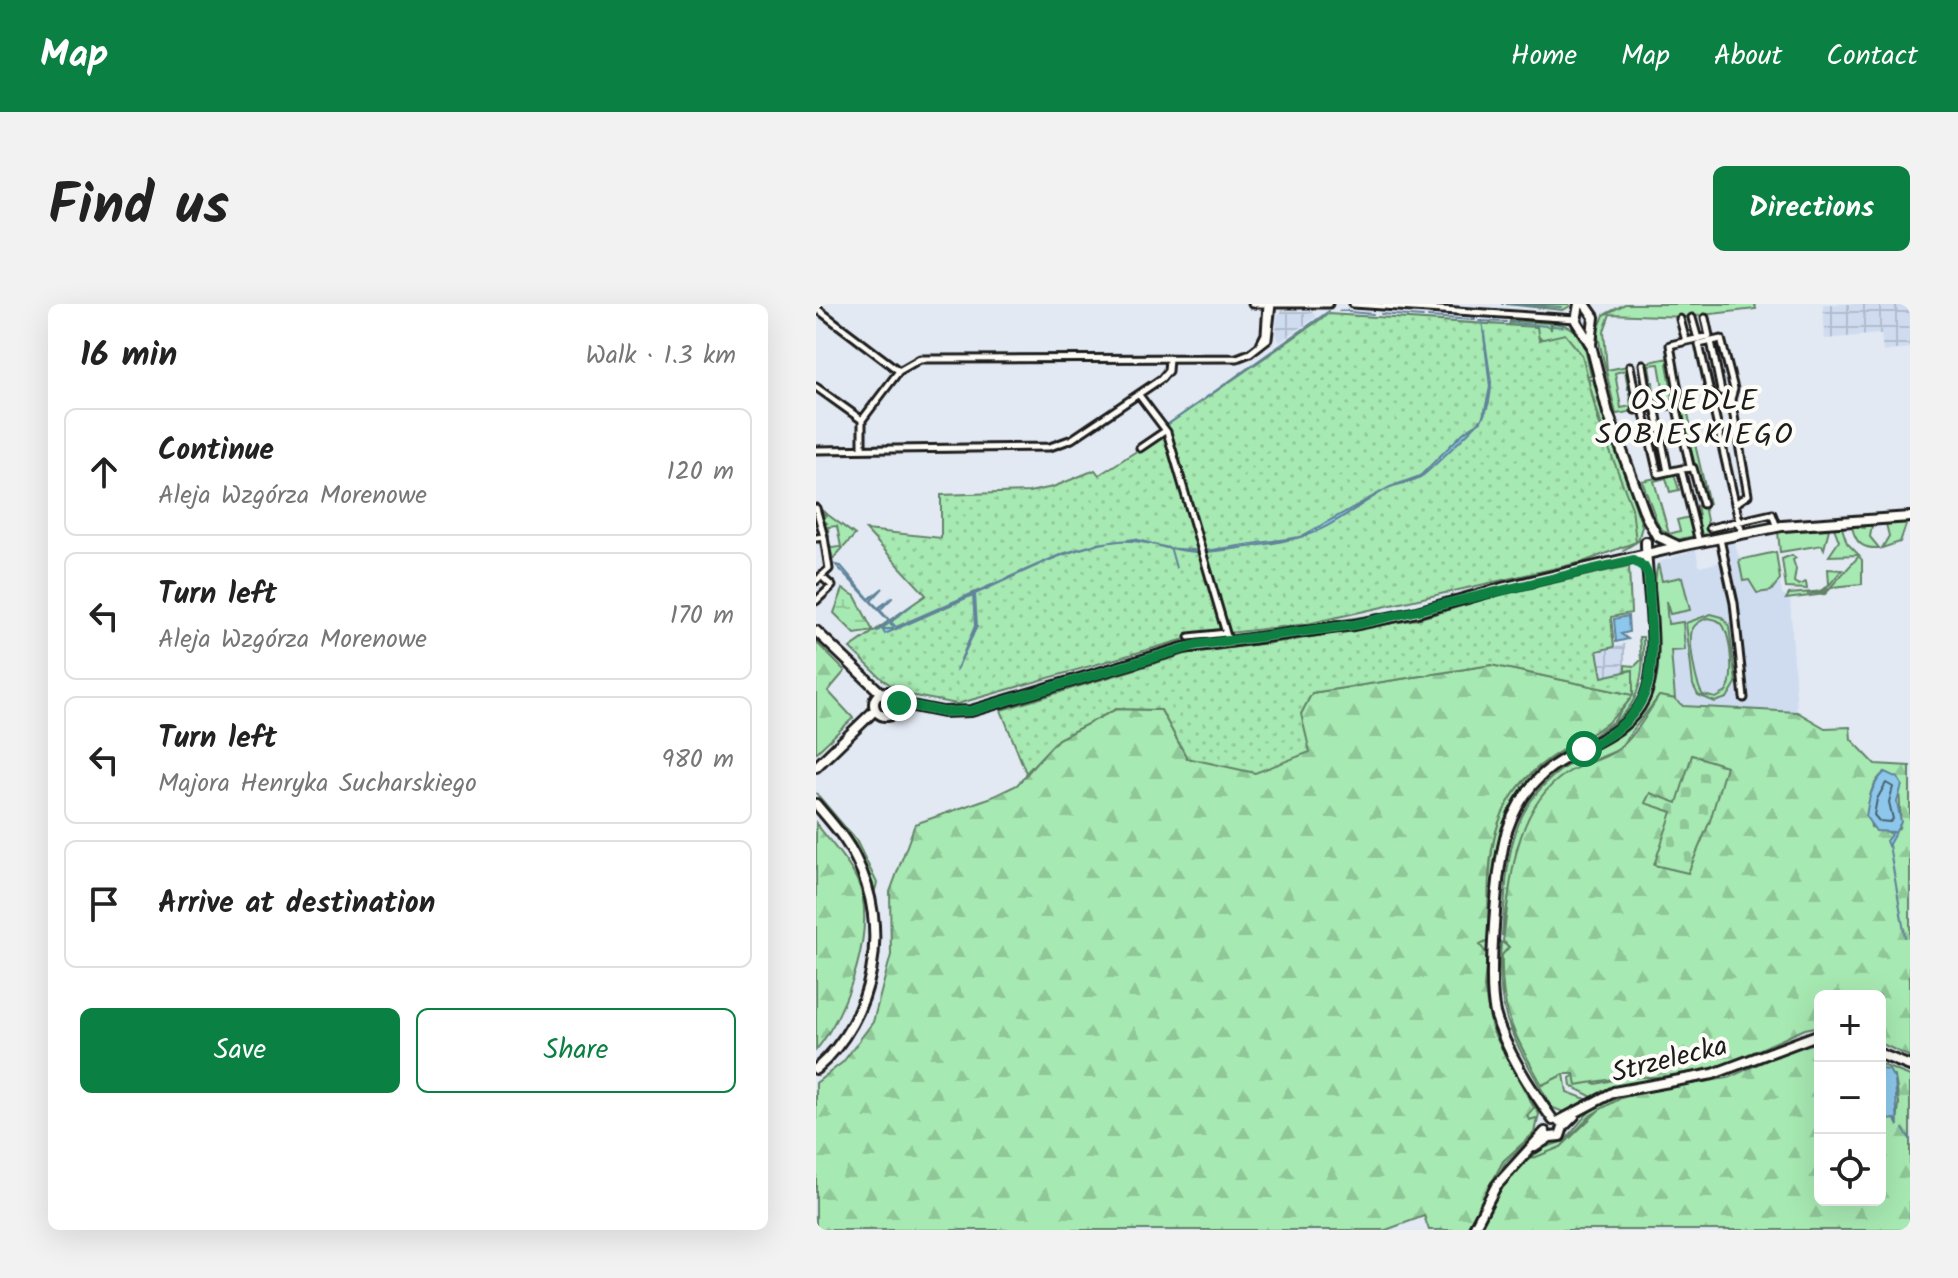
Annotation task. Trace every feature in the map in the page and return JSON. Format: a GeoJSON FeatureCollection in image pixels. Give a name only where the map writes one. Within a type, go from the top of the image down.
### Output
{"type":"FeatureCollection","features":[{"type":"Feature","properties":{"kind":"street"},"geometry":{"type":"LineString","coordinates":[[1252,304],[1329,304]]}},
{"type":"Feature","properties":{"kind":"street"},"geometry":{"type":"LineString","coordinates":[[862,449],[862,420],[899,371],[914,361],[931,357],[1235,358],[1258,348],[1271,332],[1269,304]]}},
{"type":"Feature","properties":{"kind":"street"},"geometry":{"type":"LineString","coordinates":[[1353,304],[1436,310],[1581,313],[1595,320],[1591,327],[1591,345]]}},
{"type":"Feature","properties":{"kind":"street"},"geometry":{"type":"LineString","coordinates":[[816,308],[899,371]]}},
{"type":"Feature","properties":{"kind":"street"},"geometry":{"type":"LineString","coordinates":[[1581,313],[1591,327]]}},
{"type":"Feature","properties":{"kind":"street"},"geometry":{"type":"LineString","coordinates":[[1553,1127],[1501,1029],[1493,1001],[1504,843],[1514,814],[1540,776],[1560,761],[1621,728],[1639,707],[1650,670],[1649,574],[1655,552],[1646,516],[1608,413],[1581,313]]}},
{"type":"Feature","properties":{"kind":"street"},"geometry":{"type":"LineString","coordinates":[[1692,318],[1698,339]]}},
{"type":"Feature","properties":{"kind":"street"},"geometry":{"type":"LineString","coordinates":[[1703,504],[1690,466],[1677,405],[1679,396],[1670,345],[1709,336],[1705,318]]}},
{"type":"Feature","properties":{"kind":"street"},"geometry":{"type":"LineString","coordinates":[[1680,319],[1686,341]]}},
{"type":"Feature","properties":{"kind":"street"},"geometry":{"type":"LineString","coordinates":[[1711,341],[1721,391],[1732,396]]}},
{"type":"Feature","properties":{"kind":"street"},"geometry":{"type":"LineString","coordinates":[[1735,504],[1748,495],[1732,396],[1734,389],[1724,341],[1711,341],[1699,344],[1739,522],[1742,534]]}},
{"type":"Feature","properties":{"kind":"street"},"geometry":{"type":"LineString","coordinates":[[816,450],[1050,447],[1072,439],[1139,395],[1165,375],[1169,358]]}},
{"type":"Feature","properties":{"kind":"street"},"geometry":{"type":"LineString","coordinates":[[1643,364],[1668,472]]}},
{"type":"Feature","properties":{"kind":"street"},"geometry":{"type":"LineString","coordinates":[[1630,366],[1658,474],[1690,466]]}},
{"type":"Feature","properties":{"kind":"street"},"geometry":{"type":"LineString","coordinates":[[816,387],[862,420]]}},
{"type":"Feature","properties":{"kind":"street"},"geometry":{"type":"LineString","coordinates":[[1139,395],[1164,430],[1227,635]]}},
{"type":"Feature","properties":{"kind":"street"},"geometry":{"type":"LineString","coordinates":[[1639,409],[1677,405]]}},
{"type":"Feature","properties":{"kind":"street"},"geometry":{"type":"LineString","coordinates":[[1140,448],[1164,430]]}},
{"type":"Feature","properties":{"kind":"street"},"geometry":{"type":"LineString","coordinates":[[1681,469],[1696,543]]}},
{"type":"Feature","properties":{"kind":"street"},"geometry":{"type":"LineString","coordinates":[[816,508],[829,569],[819,579],[832,586],[816,601]]}},
{"type":"Feature","properties":{"kind":"street"},"geometry":{"type":"LineString","coordinates":[[1710,528],[1772,514],[1777,527]]}},
{"type":"Feature","properties":{"kind":"street"},"geometry":{"type":"LineString","coordinates":[[1189,637],[1392,618],[1655,552],[1777,527],[1910,517]]}},
{"type":"Feature","properties":{"kind":"street"},"geometry":{"type":"LineString","coordinates":[[816,538],[824,537]]}},
{"type":"Feature","properties":{"kind":"street"},"geometry":{"type":"LineString","coordinates":[[1653,539],[1655,552]]}},
{"type":"Feature","properties":{"kind":"street"},"geometry":{"type":"LineString","coordinates":[[1611,563],[1653,539],[1673,545],[1696,543]]}},
{"type":"Feature","properties":{"kind":"street"},"geometry":{"type":"LineString","coordinates":[[1720,539],[1734,603],[1744,698]]}},
{"type":"Feature","properties":{"kind":"street"},"geometry":{"type":"LineString","coordinates":[[1627,559],[1641,564],[1649,574]]}},
{"type":"Feature","properties":{"kind":"street"},"geometry":{"type":"LineString","coordinates":[[816,631],[879,695],[877,712],[816,767]]}},
{"type":"Feature","properties":{"kind":"street"},"geometry":{"type":"LineString","coordinates":[[897,706],[959,712],[983,708],[1227,635]]}},
{"type":"Feature","properties":{"kind":"street"},"geometry":{"type":"LineString","coordinates":[[879,695],[892,694],[897,706]]}},
{"type":"Feature","properties":{"kind":"street"},"geometry":{"type":"LineString","coordinates":[[877,712],[889,715],[897,706]]}},
{"type":"Feature","properties":{"kind":"street"},"geometry":{"type":"LineString","coordinates":[[816,804],[841,833],[862,872],[874,918],[872,969],[854,1020],[816,1069]]}},
{"type":"Feature","properties":{"kind":"street","name":"Strzelecka"},"geometry":{"type":"LineString","coordinates":[[1473,1230],[1496,1186],[1553,1127],[1576,1113],[1614,1092],[1713,1074],[1814,1036]]}},
{"type":"Feature","properties":{"kind":"street"},"geometry":{"type":"LineString","coordinates":[[1886,1056],[1910,1066]]}},
{"type":"Feature","properties":{"kind":"shaded area"},"geometry":{"type":"Polygon","coordinates":[[[1823,304],[1910,304],[1910,348],[1883,352],[1881,334],[1825,339],[1823,304]]]}},
{"type":"Feature","properties":{"kind":"shaded area"},"geometry":{"type":"Polygon","coordinates":[[[1282,311],[1312,311],[1316,317],[1280,342],[1276,337],[1277,316],[1282,311]]]}},
{"type":"Feature","properties":{"kind":"shaded area"},"geometry":{"type":"Polygon","coordinates":[[[1735,542],[1738,555],[1743,559],[1776,552],[1782,594],[1790,597],[1797,712],[1683,706],[1675,699],[1659,562],[1696,550],[1699,567],[1721,562],[1718,545],[1735,542]]]}},
{"type":"Feature","properties":{"kind":"shaded area"},"geometry":{"type":"Polygon","coordinates":[[[1625,644],[1625,672],[1602,677],[1596,651],[1625,644]]]}},
{"type":"Feature","properties":{"kind":"green space"},"geometry":{"type":"Polygon","coordinates":[[[1506,304],[1569,304],[1570,306],[1563,310],[1506,304]]]}},
{"type":"Feature","properties":{"kind":"green space"},"geometry":{"type":"Polygon","coordinates":[[[1625,304],[1755,304],[1756,309],[1685,317],[1610,314],[1604,331],[1607,370],[1628,366],[1632,388],[1628,389],[1625,370],[1615,373],[1621,408],[1631,406],[1629,393],[1633,392],[1635,411],[1616,414],[1597,332],[1604,315],[1625,304]]]}},
{"type":"Feature","properties":{"kind":"green space"},"geometry":{"type":"Polygon","coordinates":[[[1328,314],[1537,327],[1539,340],[1565,334],[1582,355],[1599,423],[1632,508],[1636,542],[1583,562],[1307,624],[1229,633],[1167,425],[1328,314]]]}},
{"type":"Feature","properties":{"kind":"green space"},"geometry":{"type":"Polygon","coordinates":[[[1510,321],[1549,323],[1551,330],[1552,323],[1572,329],[1582,340],[1591,376],[1587,377],[1582,355],[1509,325],[1510,321]]]}},
{"type":"Feature","properties":{"kind":"green space"},"geometry":{"type":"Polygon","coordinates":[[[1666,349],[1670,362],[1667,364],[1673,397],[1677,397],[1655,404],[1648,383],[1653,382],[1655,401],[1665,399],[1659,364],[1649,365],[1651,379],[1648,379],[1645,363],[1668,358],[1666,349]]]}},
{"type":"Feature","properties":{"kind":"green space"},"geometry":{"type":"Polygon","coordinates":[[[1593,379],[1642,526],[1638,541],[1622,551],[1636,542],[1588,380],[1593,379]]]}},
{"type":"Feature","properties":{"kind":"green space"},"geometry":{"type":"Polygon","coordinates":[[[1684,397],[1709,504],[1704,506],[1710,535],[1700,534],[1695,516],[1699,515],[1697,506],[1705,503],[1680,408],[1684,397]]]}},
{"type":"Feature","properties":{"kind":"green space"},"geometry":{"type":"Polygon","coordinates":[[[1165,433],[1223,631],[957,704],[904,694],[882,679],[850,648],[926,595],[866,530],[941,538],[941,495],[1029,492],[1053,487],[1095,470],[1099,475],[1165,433]]]}},
{"type":"Feature","properties":{"kind":"green space"},"geometry":{"type":"Polygon","coordinates":[[[1674,474],[1679,490],[1670,492],[1666,478],[1654,481],[1669,534],[1680,531],[1677,520],[1690,517],[1694,536],[1676,540],[1659,527],[1642,481],[1674,474]]]}},
{"type":"Feature","properties":{"kind":"green space"},"geometry":{"type":"Polygon","coordinates":[[[816,506],[855,535],[829,563],[832,555],[826,539],[832,548],[841,547],[837,526],[828,527],[829,536],[825,536],[823,525],[827,523],[823,520],[826,516],[816,506]]]}},
{"type":"Feature","properties":{"kind":"green space"},"geometry":{"type":"Polygon","coordinates":[[[1907,522],[1900,542],[1882,548],[1889,536],[1886,524],[1907,522]]]}},
{"type":"Feature","properties":{"kind":"green space"},"geometry":{"type":"Polygon","coordinates":[[[1862,525],[1872,525],[1870,537],[1879,548],[1869,548],[1858,541],[1852,526],[1864,528],[1862,525]]]}},
{"type":"Feature","properties":{"kind":"green space"},"geometry":{"type":"Polygon","coordinates":[[[1834,528],[1842,528],[1847,543],[1859,555],[1829,556],[1839,541],[1834,528]]]}},
{"type":"Feature","properties":{"kind":"green space"},"geometry":{"type":"Polygon","coordinates":[[[1829,529],[1824,549],[1822,545],[1780,552],[1778,532],[1829,529]]]}},
{"type":"Feature","properties":{"kind":"green space"},"geometry":{"type":"Polygon","coordinates":[[[1776,552],[1780,579],[1771,591],[1757,593],[1749,580],[1743,581],[1739,560],[1776,552]]]}},
{"type":"Feature","properties":{"kind":"green space"},"geometry":{"type":"Polygon","coordinates":[[[1792,555],[1796,558],[1793,560],[1796,569],[1794,582],[1799,585],[1806,582],[1807,589],[1786,588],[1782,559],[1792,555]]]}},
{"type":"Feature","properties":{"kind":"green space"},"geometry":{"type":"Polygon","coordinates":[[[1859,556],[1862,560],[1862,584],[1832,587],[1825,594],[1786,599],[1789,594],[1817,592],[1807,594],[1826,592],[1859,556]]]}},
{"type":"Feature","properties":{"kind":"green space"},"geometry":{"type":"Polygon","coordinates":[[[1588,564],[1442,604],[1354,622],[1241,636],[1399,611],[1588,564]]]}},
{"type":"Feature","properties":{"kind":"green space"},"geometry":{"type":"Polygon","coordinates":[[[1658,564],[1662,581],[1682,577],[1690,610],[1670,614],[1666,601],[1668,624],[1683,622],[1685,650],[1671,651],[1675,699],[1659,696],[1618,750],[1587,763],[1529,817],[1517,848],[1502,936],[1510,855],[1525,810],[1539,790],[1559,771],[1622,734],[1644,712],[1649,702],[1658,668],[1655,581],[1658,564]]]}},
{"type":"Feature","properties":{"kind":"green space"},"geometry":{"type":"Polygon","coordinates":[[[1629,566],[1631,613],[1611,617],[1614,647],[1597,651],[1602,677],[1633,670],[1633,695],[1491,665],[1312,693],[1301,714],[1310,752],[1255,773],[1187,758],[1161,710],[1116,709],[1058,739],[1026,773],[1001,710],[1189,653],[1294,640],[1417,619],[1499,595],[1629,566]]]}},
{"type":"Feature","properties":{"kind":"green space"},"geometry":{"type":"Polygon","coordinates":[[[1828,569],[1842,570],[1830,584],[1828,586],[1828,569]]]}},
{"type":"Feature","properties":{"kind":"green space"},"geometry":{"type":"Polygon","coordinates":[[[843,589],[855,596],[873,631],[855,634],[834,613],[843,589]]]}},
{"type":"Feature","properties":{"kind":"green space"},"geometry":{"type":"Polygon","coordinates":[[[1711,614],[1722,617],[1729,626],[1736,683],[1727,698],[1715,702],[1698,695],[1693,685],[1686,623],[1711,614]],[[1707,618],[1693,628],[1691,644],[1700,690],[1703,695],[1716,698],[1729,686],[1729,641],[1719,621],[1707,618]]]}},
{"type":"Feature","properties":{"kind":"green space"},"geometry":{"type":"Polygon","coordinates":[[[1639,637],[1643,637],[1642,672],[1634,699],[1617,721],[1587,740],[1614,721],[1633,695],[1633,670],[1625,671],[1625,665],[1635,666],[1641,660],[1639,637]]]}},
{"type":"Feature","properties":{"kind":"green space"},"geometry":{"type":"Polygon","coordinates":[[[816,642],[845,671],[828,691],[853,718],[816,753],[816,642]]]}},
{"type":"Feature","properties":{"kind":"green space"},"geometry":{"type":"Polygon","coordinates":[[[1491,665],[1633,695],[1604,726],[1563,749],[1528,776],[1512,796],[1494,839],[1490,863],[1488,941],[1480,945],[1487,954],[1484,987],[1492,1030],[1534,1108],[1527,1116],[1529,1120],[1537,1118],[1534,1133],[1503,1161],[1467,1230],[1429,1230],[1424,1216],[1386,1230],[816,1230],[816,1083],[843,1062],[873,1022],[891,955],[890,892],[915,824],[1017,785],[1058,739],[1116,709],[1161,710],[1187,758],[1301,714],[1311,693],[1491,665]]]}},
{"type":"Feature","properties":{"kind":"green space"},"geometry":{"type":"Polygon","coordinates":[[[1659,696],[1675,699],[1683,706],[1797,712],[1825,728],[1850,727],[1851,739],[1875,764],[1910,766],[1910,1057],[1886,1046],[1886,990],[1814,990],[1814,1027],[1707,1073],[1680,1077],[1625,1077],[1576,1085],[1574,1074],[1564,1074],[1542,1085],[1511,1023],[1502,975],[1502,955],[1509,947],[1503,941],[1517,849],[1535,806],[1549,788],[1567,773],[1617,750],[1635,732],[1659,696]],[[1885,772],[1872,791],[1869,805],[1871,827],[1886,829],[1889,833],[1899,828],[1898,778],[1885,772]]]}},
{"type":"Feature","properties":{"kind":"green space"},"geometry":{"type":"Polygon","coordinates":[[[1581,740],[1537,771],[1508,811],[1497,847],[1488,928],[1490,865],[1501,817],[1512,796],[1528,777],[1581,740]]]}},
{"type":"Feature","properties":{"kind":"green space"},"geometry":{"type":"Polygon","coordinates":[[[1692,755],[1726,766],[1710,821],[1688,873],[1654,865],[1672,812],[1645,803],[1650,793],[1677,803],[1692,755]]]}},
{"type":"Feature","properties":{"kind":"green space"},"geometry":{"type":"Polygon","coordinates":[[[816,793],[856,840],[877,883],[875,890],[855,844],[816,793]]]}},
{"type":"Feature","properties":{"kind":"green space"},"geometry":{"type":"Polygon","coordinates":[[[816,823],[856,878],[864,918],[857,967],[849,991],[828,1034],[816,1050],[816,823]]]}},
{"type":"Feature","properties":{"kind":"green space"},"geometry":{"type":"Polygon","coordinates":[[[1489,934],[1488,1008],[1518,1078],[1501,1046],[1487,1006],[1487,954],[1480,949],[1480,944],[1488,941],[1489,934]]]}},
{"type":"Feature","properties":{"kind":"green space"},"geometry":{"type":"Polygon","coordinates":[[[1501,942],[1509,947],[1502,997],[1500,970],[1501,942]]]}},
{"type":"Feature","properties":{"kind":"green space"},"geometry":{"type":"Polygon","coordinates":[[[1508,1022],[1542,1085],[1564,1074],[1567,1092],[1586,1099],[1585,1104],[1568,1114],[1551,1107],[1508,1022]]]}},
{"type":"Feature","properties":{"kind":"green space"},"geometry":{"type":"Polygon","coordinates":[[[1814,1041],[1814,1206],[1886,1206],[1886,1120],[1895,1118],[1897,1124],[1899,1103],[1895,1077],[1886,1072],[1886,1066],[1910,1076],[1910,1230],[1479,1230],[1505,1181],[1526,1161],[1561,1147],[1599,1110],[1621,1098],[1660,1088],[1728,1078],[1814,1041]]]}},
{"type":"Feature","properties":{"kind":"green space"},"geometry":{"type":"Polygon","coordinates":[[[1575,1075],[1596,1084],[1625,1077],[1680,1077],[1608,1091],[1594,1098],[1571,1086],[1570,1078],[1575,1075]]]}},
{"type":"Feature","properties":{"kind":"green space"},"geometry":{"type":"Polygon","coordinates":[[[1522,1082],[1539,1114],[1535,1133],[1505,1163],[1487,1193],[1481,1192],[1487,1190],[1503,1161],[1534,1133],[1537,1118],[1529,1120],[1527,1116],[1534,1108],[1522,1082]]]}},
{"type":"Feature","properties":{"kind":"green space"},"geometry":{"type":"Polygon","coordinates":[[[1660,1086],[1661,1090],[1621,1098],[1591,1115],[1561,1147],[1527,1161],[1543,1148],[1565,1141],[1604,1101],[1660,1086]]]}},
{"type":"Feature","properties":{"kind":"water"},"geometry":{"type":"Polygon","coordinates":[[[1482,320],[1491,382],[1488,404],[1482,418],[1490,387],[1482,320]]]}},
{"type":"Feature","properties":{"kind":"water"},"geometry":{"type":"Polygon","coordinates":[[[1477,423],[1422,476],[1389,488],[1420,476],[1477,423]]]}},
{"type":"Feature","properties":{"kind":"water"},"geometry":{"type":"Polygon","coordinates":[[[1385,490],[1333,523],[1300,537],[1385,490]]]}},
{"type":"Feature","properties":{"kind":"water"},"geometry":{"type":"Polygon","coordinates":[[[1300,537],[1252,546],[1207,552],[1172,548],[1205,551],[1300,537]]]}},
{"type":"Feature","properties":{"kind":"water"},"geometry":{"type":"Polygon","coordinates":[[[1110,542],[1076,550],[975,594],[977,626],[956,671],[975,626],[973,595],[885,634],[882,629],[894,629],[890,623],[876,632],[889,621],[836,565],[841,566],[869,599],[883,588],[871,601],[878,608],[893,597],[880,610],[890,621],[912,605],[891,622],[896,627],[1062,554],[1096,544],[1110,542]]]}},
{"type":"Feature","properties":{"kind":"water"},"geometry":{"type":"Polygon","coordinates":[[[1628,616],[1629,632],[1621,634],[1628,639],[1616,642],[1614,619],[1628,616]]]}},
{"type":"Feature","properties":{"kind":"water"},"geometry":{"type":"Polygon","coordinates":[[[1885,772],[1898,778],[1902,785],[1897,802],[1901,822],[1888,846],[1886,841],[1893,832],[1876,831],[1866,817],[1873,788],[1885,772]]]}},
{"type":"Feature","properties":{"kind":"water"},"geometry":{"type":"Polygon","coordinates":[[[1886,1070],[1895,1080],[1898,1126],[1895,1119],[1886,1120],[1886,1070]]]}},
{"type":"Feature","properties":{"kind":"waterway"},"geometry":{"type":"LineString","coordinates":[[1508,304],[1561,307]]}},
{"type":"Feature","properties":{"kind":"waterway"},"geometry":{"type":"LineString","coordinates":[[1167,425],[1329,311]]}},
{"type":"Feature","properties":{"kind":"waterway"},"geometry":{"type":"LineString","coordinates":[[1339,311],[1348,311]]}},
{"type":"Feature","properties":{"kind":"waterway"},"geometry":{"type":"LineString","coordinates":[[1349,312],[1373,314]]}},
{"type":"Feature","properties":{"kind":"waterway"},"geometry":{"type":"LineString","coordinates":[[1381,314],[1423,317]]}},
{"type":"Feature","properties":{"kind":"waterway"},"geometry":{"type":"LineString","coordinates":[[1428,317],[1475,320]]}},
{"type":"Feature","properties":{"kind":"waterway"},"geometry":{"type":"LineString","coordinates":[[1479,321],[1506,322]]}},
{"type":"Feature","properties":{"kind":"waterway"},"geometry":{"type":"LineString","coordinates":[[1511,323],[1547,326]]}},
{"type":"Feature","properties":{"kind":"waterway"},"geometry":{"type":"LineString","coordinates":[[1553,326],[1563,327]]}},
{"type":"Feature","properties":{"kind":"waterway"},"geometry":{"type":"LineString","coordinates":[[1171,550],[1176,568]]}},
{"type":"Feature","properties":{"kind":"waterway"},"geometry":{"type":"LineString","coordinates":[[1889,845],[1905,937]]}},
{"type":"Feature","properties":{"kind":"waterway"},"geometry":{"type":"LineString","coordinates":[[1903,1129],[1910,1139]]}},
{"type":"Feature","properties":{"kind":"district","name":"OSIEDLE SOBIESKIEGO"},"geometry":{"type":"Point","coordinates":[1695,417]}},
{"type":"Feature","properties":{"kind":"route"},"geometry":{"type":"LineString","coordinates":[[899,703],[943,712],[971,711],[1196,645],[1354,625],[1446,606],[1502,588],[1633,560],[1644,567],[1649,577],[1650,670],[1646,693],[1627,723],[1584,749]]}}]}
